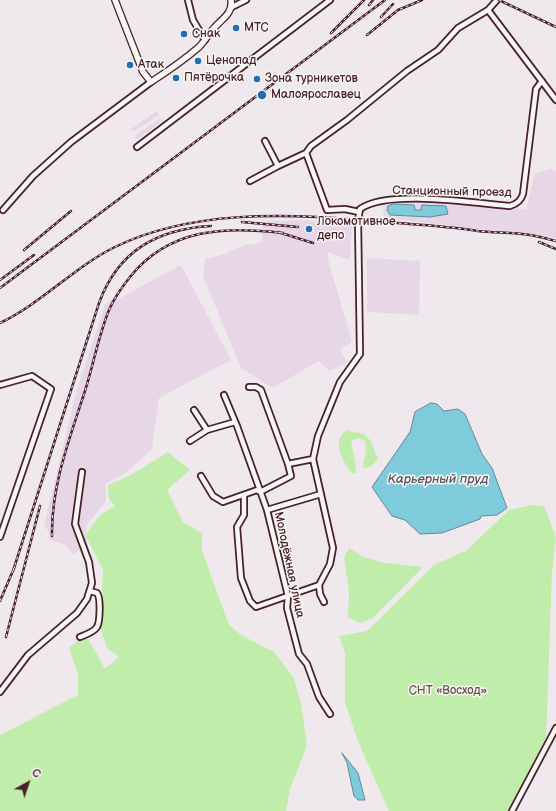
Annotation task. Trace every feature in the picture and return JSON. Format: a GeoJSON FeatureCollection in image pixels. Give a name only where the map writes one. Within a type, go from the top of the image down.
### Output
{"type":"FeatureCollection","features":[{"type":"Feature","properties":{"kind":"main road"},"geometry":{"type":"LineString","coordinates":[[115,0],[143,72],[151,82],[171,69],[200,46],[230,13],[232,7],[231,0]]}},
{"type":"Feature","properties":{"kind":"street"},"geometry":{"type":"LineString","coordinates":[[188,0],[193,20],[205,40]]}},
{"type":"Feature","properties":{"kind":"street"},"geometry":{"type":"LineString","coordinates":[[232,7],[246,0]]}},
{"type":"Feature","properties":{"kind":"street"},"geometry":{"type":"LineString","coordinates":[[137,147],[330,0]]}},
{"type":"Feature","properties":{"kind":"street"},"geometry":{"type":"LineString","coordinates":[[250,181],[306,153],[311,146],[347,120],[407,71],[438,50],[458,28],[488,10],[497,0]]}},
{"type":"Feature","properties":{"kind":"street"},"geometry":{"type":"LineString","coordinates":[[488,10],[556,100]]}},
{"type":"Feature","properties":{"kind":"street","name":"Станционный проезд"},"geometry":{"type":"LineString","coordinates":[[359,212],[362,207],[373,202],[400,198],[510,206],[516,204],[521,200],[523,194],[536,89],[542,81]]}},
{"type":"Feature","properties":{"kind":"street"},"geometry":{"type":"LineString","coordinates":[[3,210],[33,176],[71,142],[151,82]]}},
{"type":"Feature","properties":{"kind":"street"},"geometry":{"type":"LineString","coordinates":[[265,141],[278,166]]}},
{"type":"Feature","properties":{"kind":"street"},"geometry":{"type":"LineString","coordinates":[[306,153],[327,210],[345,209],[359,212],[358,314],[360,354],[340,382],[318,436],[312,459],[333,548],[330,564],[319,585],[320,594],[324,602]]}},
{"type":"Feature","properties":{"kind":"street"},"geometry":{"type":"LineString","coordinates":[[0,385],[32,376],[51,389],[0,536]]}},
{"type":"Feature","properties":{"kind":"street"},"geometry":{"type":"LineString","coordinates":[[201,476],[213,496],[223,502],[244,496],[257,490],[260,492],[291,476],[261,390],[256,387],[249,387]]}},
{"type":"Feature","properties":{"kind":"street","name":"Молодёжная улица"},"geometry":{"type":"LineString","coordinates":[[224,395],[267,510],[288,596],[287,608],[299,654],[307,664],[319,697],[330,714]]}},
{"type":"Feature","properties":{"kind":"street"},"geometry":{"type":"LineString","coordinates":[[194,410],[207,430]]}},
{"type":"Feature","properties":{"kind":"street"},"geometry":{"type":"LineString","coordinates":[[190,441],[207,430],[235,422]]}},
{"type":"Feature","properties":{"kind":"street"},"geometry":{"type":"LineString","coordinates":[[288,464],[312,459]]}},
{"type":"Feature","properties":{"kind":"street"},"geometry":{"type":"LineString","coordinates":[[0,692],[28,655],[77,613],[87,599],[92,583],[89,562],[75,524],[82,472]]}},
{"type":"Feature","properties":{"kind":"street"},"geometry":{"type":"LineString","coordinates":[[267,510],[321,494]]}},
{"type":"Feature","properties":{"kind":"street"},"geometry":{"type":"LineString","coordinates":[[244,496],[244,515],[237,527],[241,578],[250,601],[256,607],[319,585]]}},
{"type":"Feature","properties":{"kind":"street"},"geometry":{"type":"LineString","coordinates":[[80,637],[94,630],[98,625],[100,598],[98,593],[90,590]]}},
{"type":"Feature","properties":{"kind":"street"},"geometry":{"type":"LineString","coordinates":[[512,811],[556,728]]}},
{"type":"Feature","properties":{"kind":"shaded area"},"geometry":{"type":"Polygon","coordinates":[[[157,111],[159,115],[133,132],[131,129],[157,111]]]}},
{"type":"Feature","properties":{"kind":"shaded area"},"geometry":{"type":"Polygon","coordinates":[[[160,118],[163,121],[137,139],[135,136],[160,118]]]}},
{"type":"Feature","properties":{"kind":"shaded area"},"geometry":{"type":"Polygon","coordinates":[[[552,169],[556,172],[556,238],[384,218],[383,205],[403,202],[526,209],[535,173],[552,169]]]}},
{"type":"Feature","properties":{"kind":"shaded area"},"geometry":{"type":"Polygon","coordinates":[[[298,220],[352,224],[350,260],[328,252],[327,256],[352,342],[340,349],[347,363],[330,371],[318,361],[273,388],[241,368],[203,276],[205,259],[229,253],[229,251],[248,244],[252,245],[262,242],[262,222],[298,220]]]}},
{"type":"Feature","properties":{"kind":"shaded area"},"geometry":{"type":"Polygon","coordinates":[[[367,258],[420,261],[419,315],[367,312],[367,258]]]}},
{"type":"Feature","properties":{"kind":"shaded area"},"geometry":{"type":"Polygon","coordinates":[[[181,265],[231,360],[159,398],[152,449],[128,471],[106,484],[106,502],[88,523],[85,534],[88,546],[73,554],[66,545],[49,540],[49,532],[44,525],[77,389],[105,305],[110,302],[113,297],[118,299],[181,265]]]}},
{"type":"Feature","properties":{"kind":"green space"},"geometry":{"type":"Polygon","coordinates":[[[347,430],[364,434],[370,440],[378,459],[373,465],[366,468],[363,467],[366,449],[365,441],[358,438],[351,441],[356,467],[355,473],[351,473],[340,451],[339,440],[342,434],[347,430]]]}},
{"type":"Feature","properties":{"kind":"green space"},"geometry":{"type":"Polygon","coordinates":[[[168,452],[190,470],[167,490],[183,522],[202,533],[202,551],[229,625],[241,635],[274,652],[294,678],[301,704],[307,745],[290,789],[286,811],[0,811],[0,735],[78,695],[78,674],[69,648],[86,635],[105,669],[119,657],[107,648],[101,630],[103,569],[85,535],[100,515],[115,506],[109,499],[108,485],[131,475],[168,452]]]}},
{"type":"Feature","properties":{"kind":"green space","name":"СНТ «Восход»"},"geometry":{"type":"Polygon","coordinates":[[[533,505],[544,506],[556,537],[552,572],[546,737],[509,811],[389,811],[357,739],[345,702],[345,652],[339,636],[367,631],[434,565],[467,550],[509,510],[533,505]]]}},
{"type":"Feature","properties":{"kind":"green space"},"geometry":{"type":"Polygon","coordinates":[[[349,548],[364,557],[385,563],[423,567],[373,618],[361,623],[348,617],[349,591],[344,558],[349,548]]]}},
{"type":"Feature","properties":{"kind":"water"},"geometry":{"type":"Polygon","coordinates":[[[394,204],[414,205],[415,210],[421,210],[422,205],[446,206],[448,214],[430,217],[390,215],[387,210],[388,206],[394,204]]]}},
{"type":"Feature","properties":{"kind":"water","name":"Карьерный пруд"},"geometry":{"type":"Polygon","coordinates":[[[431,403],[437,404],[444,411],[458,409],[465,414],[482,454],[492,468],[507,508],[497,515],[481,516],[480,519],[442,533],[420,534],[405,520],[392,516],[372,487],[410,432],[415,412],[431,403]]]}},
{"type":"Feature","properties":{"kind":"water"},"geometry":{"type":"Polygon","coordinates":[[[342,753],[358,773],[365,800],[358,800],[354,796],[347,763],[342,753]]]}},
{"type":"Feature","properties":{"kind":"railway"},"geometry":{"type":"LineString","coordinates":[[331,33],[364,0]]}},
{"type":"Feature","properties":{"kind":"railway"},"geometry":{"type":"LineString","coordinates":[[369,5],[373,0]]}},
{"type":"Feature","properties":{"kind":"railway"},"geometry":{"type":"LineString","coordinates":[[0,288],[385,0]]}},
{"type":"Feature","properties":{"kind":"railway"},"geometry":{"type":"LineString","coordinates":[[367,35],[398,10],[422,0]]}},
{"type":"Feature","properties":{"kind":"railway"},"geometry":{"type":"LineString","coordinates":[[499,0],[556,27]]}},
{"type":"Feature","properties":{"kind":"railway"},"geometry":{"type":"LineString","coordinates":[[381,17],[393,4]]}},
{"type":"Feature","properties":{"kind":"railway"},"geometry":{"type":"LineString","coordinates":[[24,250],[71,211]]}},
{"type":"Feature","properties":{"kind":"railway"},"geometry":{"type":"LineString","coordinates":[[0,323],[30,306],[86,264],[115,247],[143,235],[204,221],[236,217],[300,216],[434,226],[484,232],[524,234],[556,241]]}},
{"type":"Feature","properties":{"kind":"railway"},"geometry":{"type":"LineString","coordinates":[[242,222],[298,227]]}},
{"type":"Feature","properties":{"kind":"railway"},"geometry":{"type":"LineString","coordinates":[[13,571],[99,303],[107,285],[117,269],[142,246],[173,232],[211,226]]}},
{"type":"Feature","properties":{"kind":"railway"},"geometry":{"type":"LineString","coordinates":[[52,536],[54,500],[67,446],[87,384],[105,320],[113,301],[130,277],[145,261],[162,248],[199,234],[240,230],[283,233]]}},
{"type":"Feature","properties":{"kind":"railway"},"geometry":{"type":"LineString","coordinates":[[278,232],[313,243]]}},
{"type":"Feature","properties":{"kind":"railway"},"geometry":{"type":"LineString","coordinates":[[539,242],[556,249]]}},
{"type":"Feature","properties":{"kind":"railway"},"geometry":{"type":"LineString","coordinates":[[0,280],[34,255]]}},
{"type":"Feature","properties":{"kind":"railway"},"geometry":{"type":"LineString","coordinates":[[6,637],[40,506]]}},
{"type":"Feature","properties":{"kind":"railway"},"geometry":{"type":"LineString","coordinates":[[0,601],[15,566]]}},
{"type":"Feature","properties":{"kind":"place","name":"МТС"},"geometry":{"type":"Point","coordinates":[236,28]}},
{"type":"Feature","properties":{"kind":"place","name":"Снак"},"geometry":{"type":"Point","coordinates":[184,34]}},
{"type":"Feature","properties":{"kind":"place","name":"Ценопад"},"geometry":{"type":"Point","coordinates":[198,61]}},
{"type":"Feature","properties":{"kind":"place","name":"Атак"},"geometry":{"type":"Point","coordinates":[130,65]}},
{"type":"Feature","properties":{"kind":"place","name":"Пятёрочка"},"geometry":{"type":"Point","coordinates":[176,78]}},
{"type":"Feature","properties":{"kind":"place","name":"Зона турникетов"},"geometry":{"type":"Point","coordinates":[257,79]}},
{"type":"Feature","properties":{"kind":"place","name":"Малоярославец"},"geometry":{"type":"Point","coordinates":[262,95]}},
{"type":"Feature","properties":{"kind":"place","name":"Локомотивное депо"},"geometry":{"type":"Point","coordinates":[309,229]}}]}
